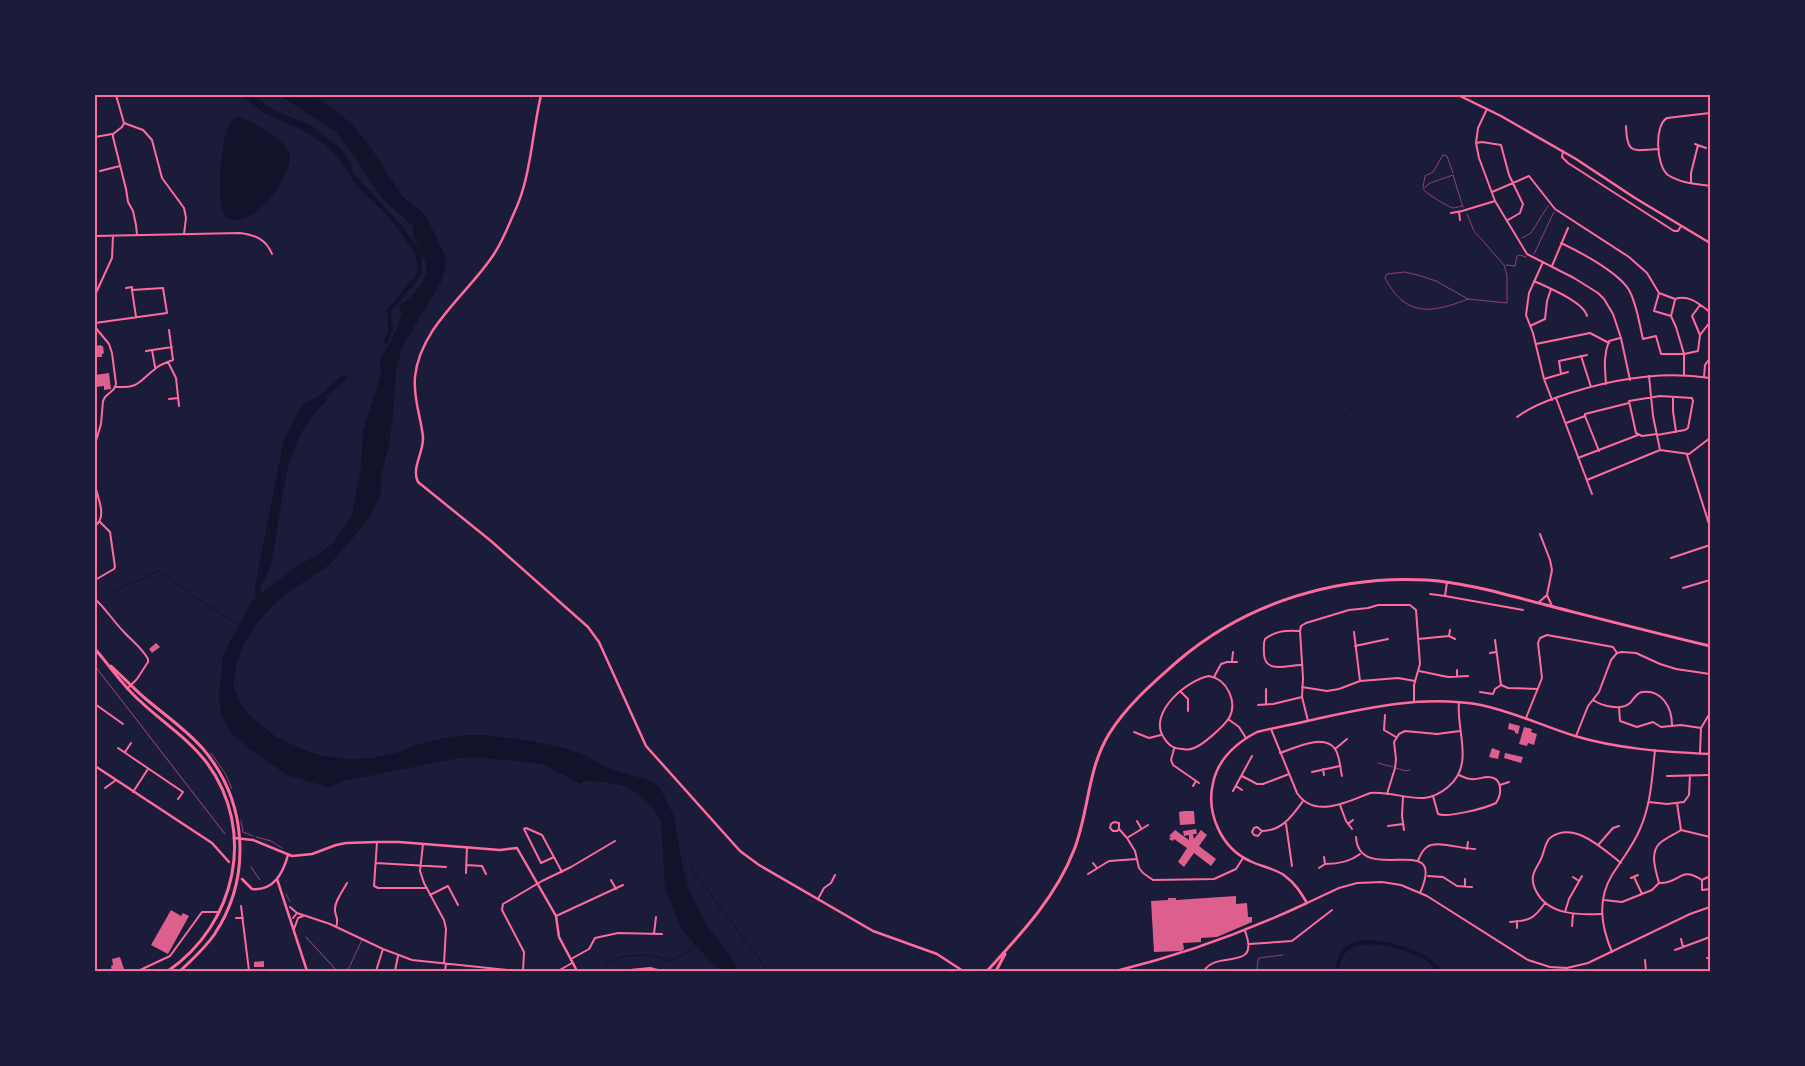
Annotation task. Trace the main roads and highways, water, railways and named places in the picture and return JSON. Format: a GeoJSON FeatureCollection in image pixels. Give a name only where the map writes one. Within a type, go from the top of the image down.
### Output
{"type":"FeatureCollection","features":[{"type":"Feature","properties":{"kind":"main road"},"geometry":{"type":"LineString","coordinates":[[987,971],[1009,947],[1055,889],[1075,850],[1084,820],[1094,768],[1109,734],[1134,702],[1186,654],[1210,636],[1241,618],[1278,601],[1310,592],[1351,584],[1390,580],[1447,582],[1710,646]]}},
{"type":"Feature","properties":{"kind":"main road"},"geometry":{"type":"LineString","coordinates":[[95,649],[132,685],[192,737],[223,777],[234,803],[240,838],[238,877],[229,907],[210,940],[180,971]]}},
{"type":"Feature","properties":{"kind":"main road"},"geometry":{"type":"LineString","coordinates":[[105,660],[127,689],[156,716],[188,741],[208,765],[225,798],[231,816],[234,838],[233,870],[228,892],[220,912],[210,930],[196,947],[168,971]]}},
{"type":"Feature","properties":{"kind":"main road"},"geometry":{"type":"LineString","coordinates":[[996,971],[1009,947]]}},
{"type":"Feature","properties":{"kind":"waterway"},"geometry":{"type":"LineString","coordinates":[[1341,418],[1422,333]]}},
{"type":"Feature","properties":{"kind":"waterway"},"geometry":{"type":"LineString","coordinates":[[114,591],[159,571],[202,602],[239,625]]}},
{"type":"Feature","properties":{"kind":"waterway"},"geometry":{"type":"LineString","coordinates":[[690,867],[768,971]]}},
{"type":"Feature","properties":{"kind":"waterway"},"geometry":{"type":"LineString","coordinates":[[1336,971],[1340,957],[1345,950],[1353,945],[1374,942],[1418,954],[1426,958],[1441,971]]}},
{"type":"Feature","properties":{"kind":"waterway"},"geometry":{"type":"LineString","coordinates":[[604,971],[609,963],[624,956],[650,955],[671,961],[697,946]]}},
{"type":"Feature","properties":{"kind":"railway"},"geometry":{"type":"LineString","coordinates":[[95,666],[225,834]]}},
{"type":"Feature","properties":{"kind":"railway"},"geometry":{"type":"LineString","coordinates":[[251,867],[260,880]]}},
{"type":"Feature","properties":{"kind":"railway"},"geometry":{"type":"LineString","coordinates":[[306,937],[337,971]]}}]}
